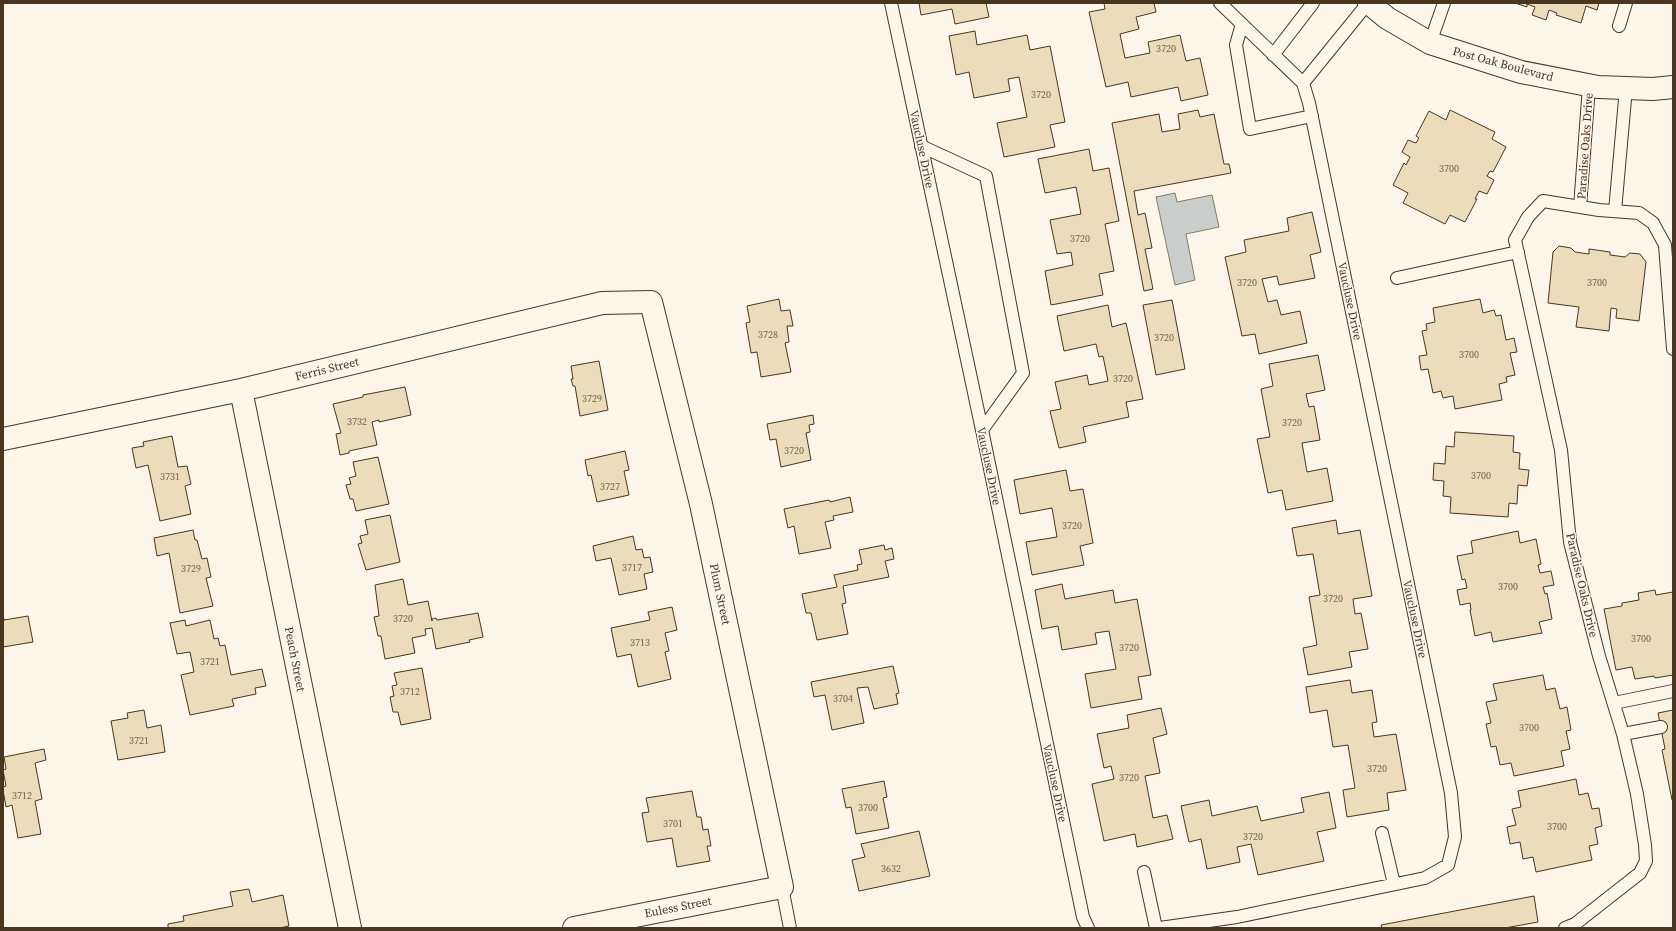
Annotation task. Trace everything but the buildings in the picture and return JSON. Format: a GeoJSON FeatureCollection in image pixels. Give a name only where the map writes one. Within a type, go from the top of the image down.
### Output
{"type":"FeatureCollection","features":[{"type":"Feature","properties":{"kind":"street","name":"Post Oak Boulevard"},"geometry":{"type":"LineString","coordinates":[[1368,3],[1387,18],[1430,43],[1521,72],[1589,86],[1653,89],[1673,87]]}},
{"type":"Feature","properties":{"kind":"street","name":"Ferris Street"},"geometry":{"type":"LineString","coordinates":[[3,439],[240,390],[602,303],[651,302]]}},
{"type":"Feature","properties":{"kind":"street","name":"Plum Street"},"geometry":{"type":"LineString","coordinates":[[651,302],[701,504],[782,887]]}},
{"type":"Feature","properties":{"kind":"street","name":"Peach Street"},"geometry":{"type":"LineString","coordinates":[[240,390],[350,928]]}},
{"type":"Feature","properties":{"kind":"street","name":"Euless Street"},"geometry":{"type":"LineString","coordinates":[[574,928],[782,887]]}},
{"type":"Feature","properties":{"kind":"lane","name":"Vaucluse Drive"},"geometry":{"type":"LineString","coordinates":[[891,3],[982,430],[1082,917],[1088,928]]}},
{"type":"Feature","properties":{"kind":"lane"},"geometry":{"type":"LineString","coordinates":[[1220,3],[1303,83],[1368,3]]}},
{"type":"Feature","properties":{"kind":"lane"},"geometry":{"type":"LineString","coordinates":[[1273,55],[1313,3]]}},
{"type":"Feature","properties":{"kind":"lane"},"geometry":{"type":"LineString","coordinates":[[1430,43],[1444,3]]}},
{"type":"Feature","properties":{"kind":"lane"},"geometry":{"type":"LineString","coordinates":[[1619,26],[1626,3]]}},
{"type":"Feature","properties":{"kind":"lane"},"geometry":{"type":"LineString","coordinates":[[1242,24],[1236,45],[1250,129],[1312,116]]}},
{"type":"Feature","properties":{"kind":"lane","name":"Vaucluse Drive"},"geometry":{"type":"LineString","coordinates":[[1160,928],[1237,917],[1425,878],[1448,865],[1455,837],[1451,793],[1312,116],[1303,83]]}},
{"type":"Feature","properties":{"kind":"lane","name":"Paradise Oaks Drive"},"geometry":{"type":"LineString","coordinates":[[1580,207],[1589,86]]}},
{"type":"Feature","properties":{"kind":"lane"},"geometry":{"type":"LineString","coordinates":[[1615,211],[1626,88]]}},
{"type":"Feature","properties":{"kind":"lane"},"geometry":{"type":"LineString","coordinates":[[921,146],[986,176],[1023,373],[982,430]]}},
{"type":"Feature","properties":{"kind":"lane","name":"Paradise Oaks Drive"},"geometry":{"type":"LineString","coordinates":[[1572,927],[1640,873],[1646,861],[1637,794],[1623,734],[1599,656],[1570,542],[1561,450],[1515,240],[1528,217],[1543,201],[1599,210],[1640,213],[1653,223],[1665,244],[1673,349]]}},
{"type":"Feature","properties":{"kind":"lane"},"geometry":{"type":"LineString","coordinates":[[1397,278],[1518,252]]}},
{"type":"Feature","properties":{"kind":"lane"},"geometry":{"type":"LineString","coordinates":[[1614,704],[1673,691]]}},
{"type":"Feature","properties":{"kind":"lane"},"geometry":{"type":"LineString","coordinates":[[1623,734],[1661,727]]}},
{"type":"Feature","properties":{"kind":"lane"},"geometry":{"type":"LineString","coordinates":[[1382,833],[1394,884]]}},
{"type":"Feature","properties":{"kind":"lane"},"geometry":{"type":"LineString","coordinates":[[1144,872],[1156,928]]}},
{"type":"Feature","properties":{"kind":"lane"},"geometry":{"type":"LineString","coordinates":[[782,887],[790,928]]}},
{"type":"Feature","properties":{"kind":"shaded area"},"geometry":{"type":"Polygon","coordinates":[[[1175,193],[1177,202],[1212,195],[1219,227],[1186,234],[1195,280],[1175,285],[1156,197],[1175,193]]]}}]}
